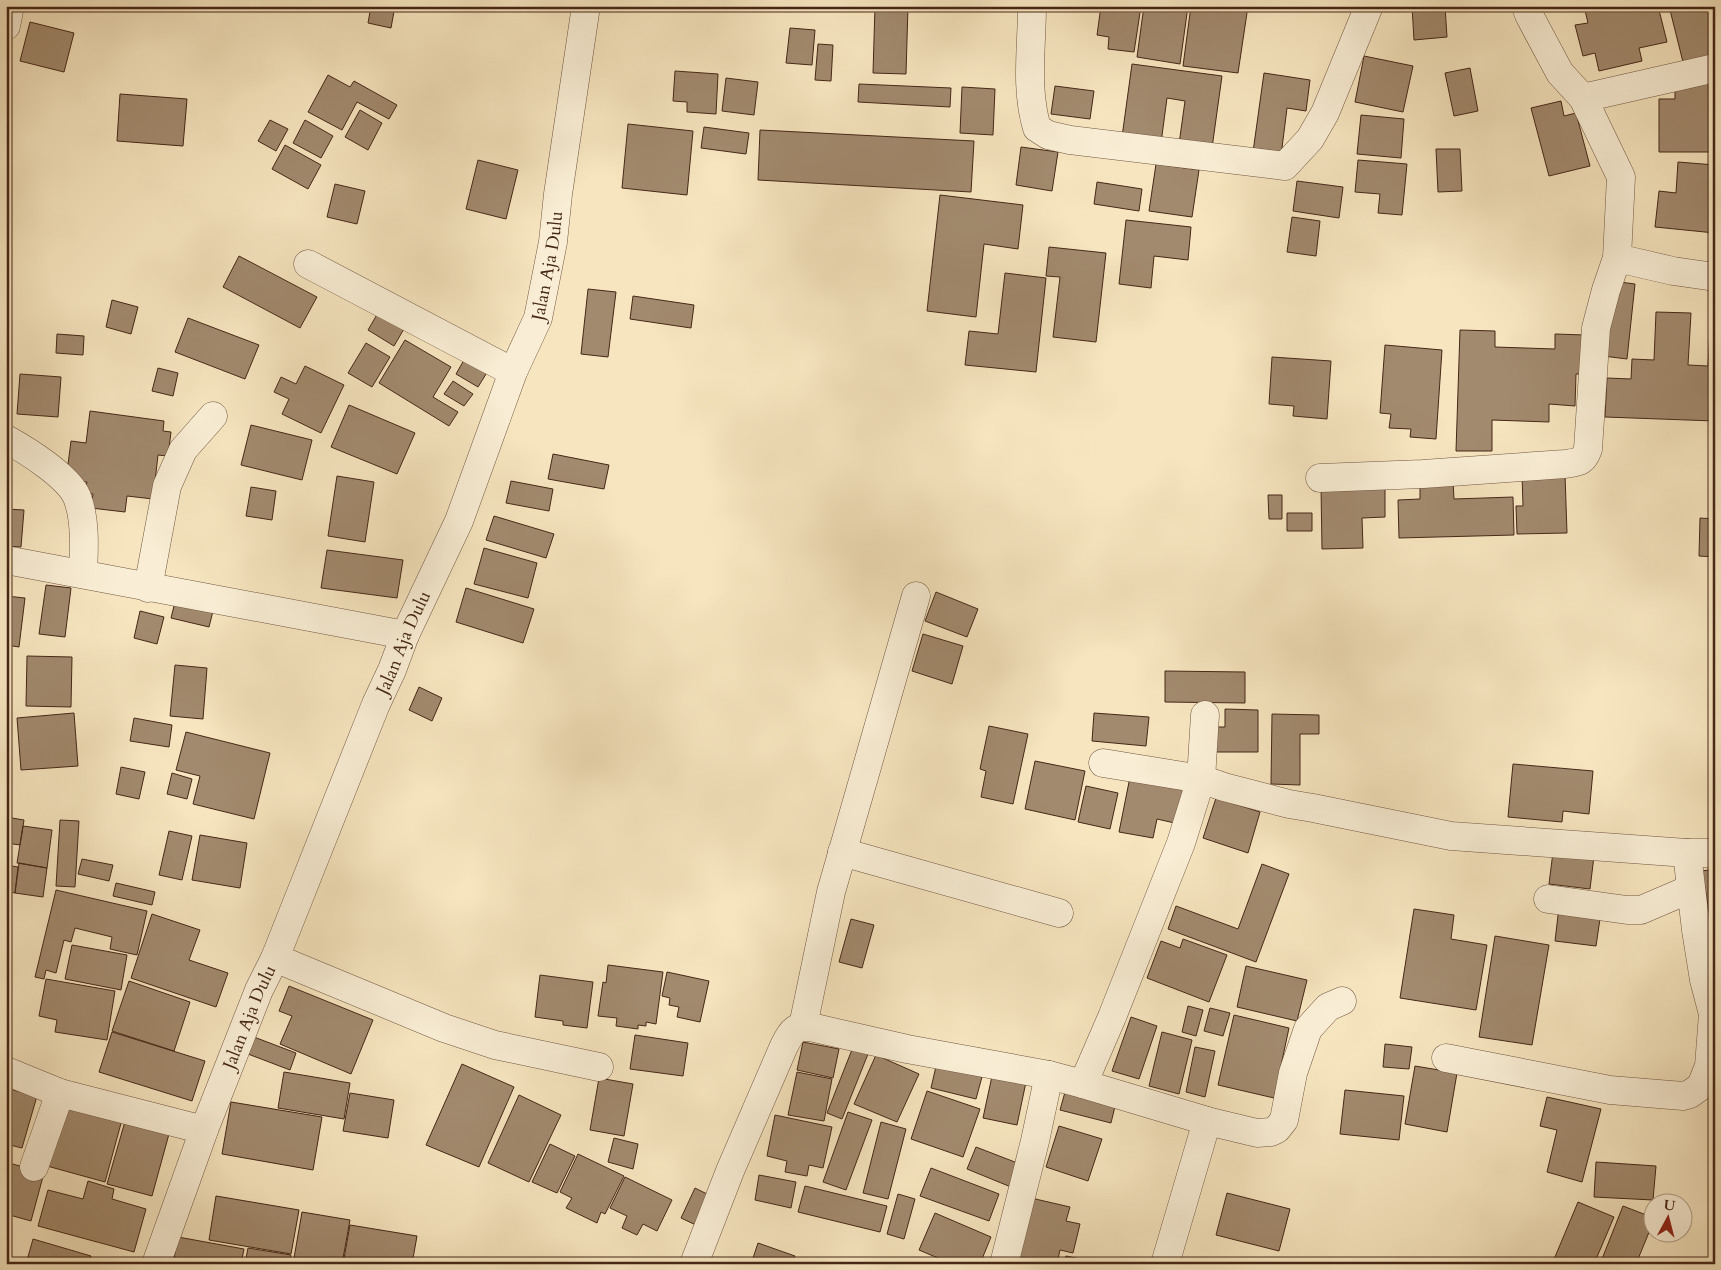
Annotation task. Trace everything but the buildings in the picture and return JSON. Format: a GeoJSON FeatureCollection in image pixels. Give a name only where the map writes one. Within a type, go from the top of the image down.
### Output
{"type":"FeatureCollection","features":[{"type":"Feature","properties":{"kind":"street"},"geometry":{"type":"LineString","coordinates":[[6,26],[10,6]]}},
{"type":"Feature","properties":{"kind":"street","name":"Jalan Aja Dulu"},"geometry":{"type":"LineString","coordinates":[[156,1264],[204,1130],[259,990],[275,958],[405,635],[460,521],[513,372],[538,318],[553,242],[586,6]]}},
{"type":"Feature","properties":{"kind":"street"},"geometry":{"type":"LineString","coordinates":[[1032,6],[1029,85],[1033,115],[1037,128],[1048,134],[1070,140],[1286,166],[1310,139],[1325,113],[1369,6]]}},
{"type":"Feature","properties":{"kind":"street"},"geometry":{"type":"LineString","coordinates":[[1320,478],[1423,474],[1580,462],[1585,457],[1588,449],[1596,328],[1617,258],[1621,176],[1583,98],[1560,73],[1526,6]]}},
{"type":"Feature","properties":{"kind":"street"},"geometry":{"type":"LineString","coordinates":[[1583,98],[1715,68]]}},
{"type":"Feature","properties":{"kind":"street"},"geometry":{"type":"LineString","coordinates":[[1617,258],[1673,271],[1715,277]]}},
{"type":"Feature","properties":{"kind":"street"},"geometry":{"type":"LineString","coordinates":[[308,264],[513,372]]}},
{"type":"Feature","properties":{"kind":"street"},"geometry":{"type":"LineString","coordinates":[[148,588],[167,486],[183,450],[214,416]]}},
{"type":"Feature","properties":{"kind":"street"},"geometry":{"type":"LineString","coordinates":[[6,439],[66,480],[77,497],[81,516],[84,574]]}},
{"type":"Feature","properties":{"kind":"street"},"geometry":{"type":"LineString","coordinates":[[6,560],[405,635]]}},
{"type":"Feature","properties":{"kind":"street"},"geometry":{"type":"LineString","coordinates":[[803,1026],[831,892],[916,596]]}},
{"type":"Feature","properties":{"kind":"street"},"geometry":{"type":"LineString","coordinates":[[1083,1084],[1112,1018],[1181,843],[1200,779],[1205,715]]}},
{"type":"Feature","properties":{"kind":"street"},"geometry":{"type":"LineString","coordinates":[[1103,763],[1200,779],[1289,804],[1451,836],[1612,848],[1715,853]]}},
{"type":"Feature","properties":{"kind":"street"},"geometry":{"type":"LineString","coordinates":[[842,852],[1059,913]]}},
{"type":"Feature","properties":{"kind":"street"},"geometry":{"type":"LineString","coordinates":[[1446,1058],[1610,1090],[1689,1091],[1709,1066],[1713,1014],[1704,980],[1690,889],[1680,852]]}},
{"type":"Feature","properties":{"kind":"street"},"geometry":{"type":"LineString","coordinates":[[1548,899],[1634,910],[1690,889]]}},
{"type":"Feature","properties":{"kind":"street"},"geometry":{"type":"LineString","coordinates":[[275,958],[444,1028],[494,1045],[599,1067]]}},
{"type":"Feature","properties":{"kind":"street"},"geometry":{"type":"LineString","coordinates":[[694,1264],[730,1171],[784,1046],[796,1028],[803,1026],[907,1049],[1049,1075],[1207,1121],[1257,1133],[1271,1132],[1277,1129],[1284,1120],[1293,1073],[1308,1029],[1328,1008],[1342,1001]]}},
{"type":"Feature","properties":{"kind":"street"},"geometry":{"type":"LineString","coordinates":[[6,1071],[60,1093],[204,1130]]}},
{"type":"Feature","properties":{"kind":"street"},"geometry":{"type":"LineString","coordinates":[[1004,1264],[1035,1141],[1049,1075]]}},
{"type":"Feature","properties":{"kind":"street"},"geometry":{"type":"LineString","coordinates":[[34,1167],[60,1093]]}},
{"type":"Feature","properties":{"kind":"street"},"geometry":{"type":"LineString","coordinates":[[1165,1264],[1207,1121]]}}]}
